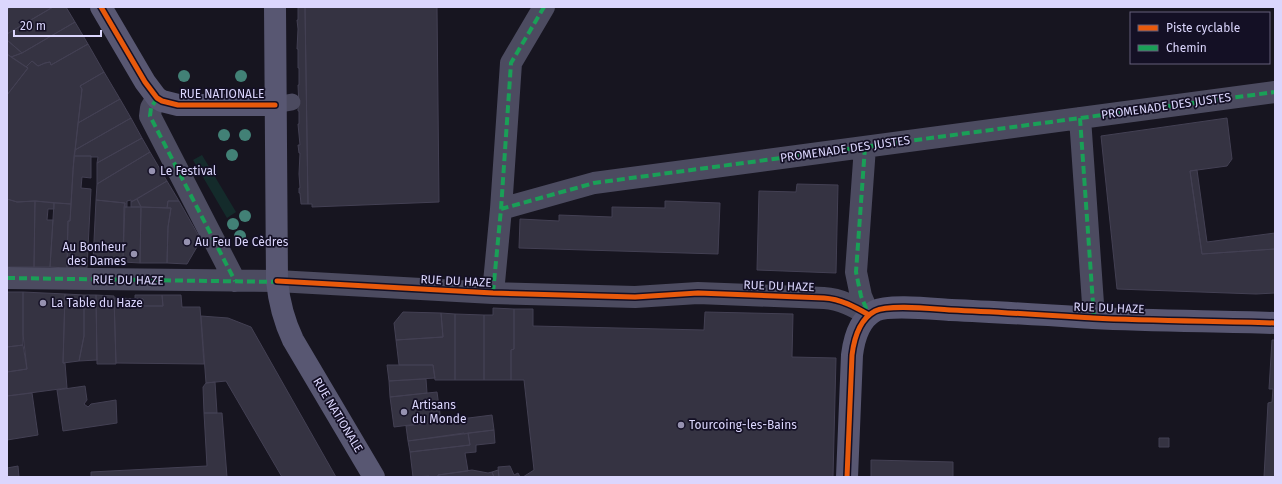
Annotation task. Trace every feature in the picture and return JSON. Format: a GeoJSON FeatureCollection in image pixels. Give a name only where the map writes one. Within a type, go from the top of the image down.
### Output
{"type":"FeatureCollection","features":[{"type":"Feature","properties":{"kind":"main road"},"geometry":{"type":"LineString","coordinates":[[101,7],[138,70],[157,98]]}},
{"type":"Feature","properties":{"kind":"main road"},"geometry":{"type":"LineString","coordinates":[[275,7],[284,103]]}},
{"type":"Feature","properties":{"kind":"main road","name":"RUE NATIONALE"},"geometry":{"type":"LineString","coordinates":[[157,98],[162,101],[178,105],[284,103],[277,281],[281,309],[291,336],[374,477]]}},
{"type":"Feature","properties":{"kind":"main road","name":"RUE DU HAZE"},"geometry":{"type":"LineString","coordinates":[[869,315],[875,311],[886,308],[913,308],[1094,318],[1275,323]]}},
{"type":"Feature","properties":{"kind":"main road"},"geometry":{"type":"LineString","coordinates":[[847,477],[852,355],[856,336],[869,315]]}},
{"type":"Feature","properties":{"kind":"street"},"geometry":{"type":"LineString","coordinates":[[493,293],[501,209],[511,63],[544,7]]}},
{"type":"Feature","properties":{"kind":"street","name":"PROMENADE DES JUSTES"},"geometry":{"type":"LineString","coordinates":[[501,209],[594,182],[1275,92]]}},
{"type":"Feature","properties":{"kind":"street"},"geometry":{"type":"LineString","coordinates":[[157,98],[151,108],[150,116],[235,281]]}},
{"type":"Feature","properties":{"kind":"street"},"geometry":{"type":"LineString","coordinates":[[1080,118],[1094,318]]}},
{"type":"Feature","properties":{"kind":"street"},"geometry":{"type":"LineString","coordinates":[[865,146],[856,272],[861,296],[869,315]]}},
{"type":"Feature","properties":{"kind":"street","name":"RUE DU HAZE"},"geometry":{"type":"LineString","coordinates":[[7,278],[277,281],[493,293],[635,297],[698,293],[833,298],[850,304],[869,315]]}},
{"type":"Feature","properties":{"kind":"green space"},"geometry":{"type":"Polygon","coordinates":[[[202,155],[236,212],[227,218],[193,160],[202,155]]]}},
{"type":"Feature","properties":{"kind":"building"},"geometry":{"type":"Polygon","coordinates":[[[10,7],[53,7],[7,34],[7,10],[10,7]]]}},
{"type":"Feature","properties":{"kind":"building"},"geometry":{"type":"Polygon","coordinates":[[[53,7],[66,7],[75,22],[22,53],[7,40],[7,34],[53,7]]]}},
{"type":"Feature","properties":{"kind":"building"},"geometry":{"type":"Polygon","coordinates":[[[297,7],[305,7],[308,204],[301,204],[299,193],[300,153],[298,145],[300,145],[298,124],[299,68],[297,49],[297,7]]]}},
{"type":"Feature","properties":{"kind":"building"},"geometry":{"type":"Polygon","coordinates":[[[305,7],[437,7],[439,202],[312,207],[312,204],[308,204],[305,7]]]}},
{"type":"Feature","properties":{"kind":"building"},"geometry":{"type":"Polygon","coordinates":[[[75,22],[88,44],[51,65],[50,62],[38,66],[32,61],[26,67],[11,57],[22,53],[75,22]]]}},
{"type":"Feature","properties":{"kind":"building"},"geometry":{"type":"Polygon","coordinates":[[[7,40],[22,53],[11,57],[7,54],[7,40]]]}},
{"type":"Feature","properties":{"kind":"building"},"geometry":{"type":"Polygon","coordinates":[[[88,44],[104,72],[80,86],[82,89],[73,169],[71,204],[35,201],[17,202],[7,199],[7,95],[28,68],[26,67],[32,61],[38,66],[50,62],[51,65],[88,44]]]}},
{"type":"Feature","properties":{"kind":"building"},"geometry":{"type":"Polygon","coordinates":[[[7,54],[28,68],[7,95],[7,54]]]}},
{"type":"Feature","properties":{"kind":"building"},"geometry":{"type":"Polygon","coordinates":[[[104,72],[120,99],[78,123],[82,89],[80,86],[104,72]]]}},
{"type":"Feature","properties":{"kind":"building"},"geometry":{"type":"Polygon","coordinates":[[[120,99],[131,118],[75,150],[78,123],[120,99]]]}},
{"type":"Feature","properties":{"kind":"building"},"geometry":{"type":"Polygon","coordinates":[[[131,118],[142,138],[97,163],[98,157],[74,156],[75,150],[131,118]]]}},
{"type":"Feature","properties":{"kind":"building"},"geometry":{"type":"Polygon","coordinates":[[[1227,118],[1232,159],[1227,166],[1190,171],[1202,254],[1275,249],[1275,293],[1256,294],[1117,289],[1101,136],[1227,118]]]}},
{"type":"Feature","properties":{"kind":"building"},"geometry":{"type":"Polygon","coordinates":[[[142,138],[150,152],[97,184],[97,163],[142,138]]]}},
{"type":"Feature","properties":{"kind":"building"},"geometry":{"type":"Polygon","coordinates":[[[150,152],[167,181],[131,202],[131,200],[127,201],[127,207],[124,207],[125,203],[96,200],[97,184],[150,152]]]}},
{"type":"Feature","properties":{"kind":"building"},"geometry":{"type":"Polygon","coordinates":[[[74,156],[91,156],[91,178],[82,177],[81,188],[91,189],[87,268],[67,268],[68,221],[70,221],[74,156]]]}},
{"type":"Feature","properties":{"kind":"building"},"geometry":{"type":"Polygon","coordinates":[[[1197,170],[1207,242],[1275,233],[1275,249],[1202,254],[1190,171],[1197,170]]]}},
{"type":"Feature","properties":{"kind":"building"},"geometry":{"type":"Polygon","coordinates":[[[167,181],[179,201],[168,201],[167,208],[141,207],[137,199],[167,181]]]}},
{"type":"Feature","properties":{"kind":"building"},"geometry":{"type":"Polygon","coordinates":[[[797,184],[838,185],[836,273],[757,270],[759,191],[796,192],[797,184]]]}},
{"type":"Feature","properties":{"kind":"building"},"geometry":{"type":"Polygon","coordinates":[[[7,199],[17,202],[35,201],[34,267],[7,267],[7,199]]]}},
{"type":"Feature","properties":{"kind":"building"},"geometry":{"type":"Polygon","coordinates":[[[137,199],[141,207],[131,207],[131,202],[137,199]]]}},
{"type":"Feature","properties":{"kind":"building"},"geometry":{"type":"Polygon","coordinates":[[[96,200],[125,203],[123,262],[93,261],[96,200]]]}},
{"type":"Feature","properties":{"kind":"building"},"geometry":{"type":"Polygon","coordinates":[[[35,201],[54,203],[54,209],[48,209],[47,220],[53,220],[50,267],[34,267],[35,201]]]}},
{"type":"Feature","properties":{"kind":"building"},"geometry":{"type":"Polygon","coordinates":[[[168,201],[179,201],[201,240],[187,264],[167,263],[168,227],[171,208],[167,208],[168,201]]]}},
{"type":"Feature","properties":{"kind":"building"},"geometry":{"type":"Polygon","coordinates":[[[665,201],[720,203],[718,254],[519,248],[520,219],[559,221],[559,215],[612,217],[612,207],[665,208],[665,201]]]}},
{"type":"Feature","properties":{"kind":"building"},"geometry":{"type":"Polygon","coordinates":[[[54,203],[71,204],[70,221],[68,221],[67,268],[50,267],[54,203]]]}},
{"type":"Feature","properties":{"kind":"building"},"geometry":{"type":"Polygon","coordinates":[[[124,207],[141,207],[140,263],[123,262],[124,207]]]}},
{"type":"Feature","properties":{"kind":"building"},"geometry":{"type":"Polygon","coordinates":[[[141,207],[171,208],[168,227],[167,263],[140,263],[141,207]]]}},
{"type":"Feature","properties":{"kind":"building"},"geometry":{"type":"Polygon","coordinates":[[[7,292],[23,292],[23,345],[7,347],[7,292]]]}},
{"type":"Feature","properties":{"kind":"building"},"geometry":{"type":"Polygon","coordinates":[[[23,292],[65,294],[63,363],[65,363],[67,388],[7,396],[7,372],[27,369],[23,334],[23,292]]]}},
{"type":"Feature","properties":{"kind":"building"},"geometry":{"type":"Polygon","coordinates":[[[65,294],[84,295],[84,336],[79,361],[63,363],[65,294]]]}},
{"type":"Feature","properties":{"kind":"building"},"geometry":{"type":"Polygon","coordinates":[[[84,295],[96,295],[97,360],[79,361],[84,336],[84,295]]]}},
{"type":"Feature","properties":{"kind":"building"},"geometry":{"type":"Polygon","coordinates":[[[96,295],[114,296],[116,364],[97,364],[96,295]]]}},
{"type":"Feature","properties":{"kind":"building"},"geometry":{"type":"Polygon","coordinates":[[[135,295],[162,295],[163,306],[143,306],[143,299],[135,299],[135,295]]]}},
{"type":"Feature","properties":{"kind":"building"},"geometry":{"type":"Polygon","coordinates":[[[162,295],[181,295],[182,307],[200,307],[204,364],[116,363],[114,298],[143,299],[143,306],[163,306],[162,295]]]}},
{"type":"Feature","properties":{"kind":"building"},"geometry":{"type":"Polygon","coordinates":[[[493,308],[514,309],[514,349],[511,350],[511,380],[484,380],[484,315],[493,315],[493,308]]]}},
{"type":"Feature","properties":{"kind":"building","name":"Tourcoing-les-Bains"},"geometry":{"type":"Polygon","coordinates":[[[514,309],[533,309],[533,326],[704,330],[705,312],[793,314],[792,357],[836,358],[833,477],[523,477],[534,470],[524,380],[511,380],[511,350],[514,349],[514,309]]]}},
{"type":"Feature","properties":{"kind":"building"},"geometry":{"type":"Polygon","coordinates":[[[403,312],[441,313],[443,337],[396,340],[394,323],[403,312]]]}},
{"type":"Feature","properties":{"kind":"building"},"geometry":{"type":"Polygon","coordinates":[[[441,313],[455,314],[455,380],[435,380],[433,365],[399,365],[396,340],[443,337],[441,313]]]}},
{"type":"Feature","properties":{"kind":"building"},"geometry":{"type":"Polygon","coordinates":[[[455,314],[484,315],[484,380],[455,380],[455,314]]]}},
{"type":"Feature","properties":{"kind":"building"},"geometry":{"type":"Polygon","coordinates":[[[201,316],[228,318],[251,327],[336,477],[282,477],[226,381],[206,383],[201,316]]]}},
{"type":"Feature","properties":{"kind":"building"},"geometry":{"type":"Polygon","coordinates":[[[1272,340],[1275,340],[1275,477],[1264,477],[1268,403],[1272,402],[1273,389],[1269,389],[1272,340]]]}},
{"type":"Feature","properties":{"kind":"building"},"geometry":{"type":"Polygon","coordinates":[[[23,345],[27,369],[7,372],[7,347],[23,345]]]}},
{"type":"Feature","properties":{"kind":"building"},"geometry":{"type":"Polygon","coordinates":[[[387,365],[433,365],[435,378],[389,381],[387,365]]]}},
{"type":"Feature","properties":{"kind":"building"},"geometry":{"type":"Polygon","coordinates":[[[426,379],[427,393],[390,397],[389,381],[426,379]]]}},
{"type":"Feature","properties":{"kind":"building"},"geometry":{"type":"Polygon","coordinates":[[[215,382],[217,413],[204,413],[203,387],[206,383],[215,382]]]}},
{"type":"Feature","properties":{"kind":"building"},"geometry":{"type":"Polygon","coordinates":[[[85,386],[87,400],[84,404],[88,407],[91,404],[116,400],[117,423],[63,431],[57,390],[85,386]]]}},
{"type":"Feature","properties":{"kind":"building"},"geometry":{"type":"Polygon","coordinates":[[[437,392],[441,421],[394,427],[390,397],[437,392]]]}},
{"type":"Feature","properties":{"kind":"building"},"geometry":{"type":"Polygon","coordinates":[[[32,393],[38,435],[7,440],[7,396],[32,393]]]}},
{"type":"Feature","properties":{"kind":"building"},"geometry":{"type":"Polygon","coordinates":[[[204,413],[222,413],[227,477],[91,477],[91,472],[207,466],[204,413]]]}},
{"type":"Feature","properties":{"kind":"building"},"geometry":{"type":"Polygon","coordinates":[[[492,415],[494,430],[408,441],[406,426],[492,415]]]}},
{"type":"Feature","properties":{"kind":"building"},"geometry":{"type":"Polygon","coordinates":[[[494,430],[495,443],[476,445],[476,452],[465,453],[468,471],[438,475],[438,477],[413,477],[410,452],[470,445],[468,433],[494,430]]]}},
{"type":"Feature","properties":{"kind":"building"},"geometry":{"type":"Polygon","coordinates":[[[468,433],[470,445],[410,452],[408,441],[468,433]]]}},
{"type":"Feature","properties":{"kind":"building"},"geometry":{"type":"Polygon","coordinates":[[[1159,438],[1169,438],[1169,447],[1159,447],[1159,438]]]}},
{"type":"Feature","properties":{"kind":"building"},"geometry":{"type":"Polygon","coordinates":[[[871,460],[953,462],[953,477],[871,477],[871,460]]]}},
{"type":"Feature","properties":{"kind":"building"},"geometry":{"type":"Polygon","coordinates":[[[18,466],[19,477],[7,477],[7,468],[18,466]]]}},
{"type":"Feature","properties":{"kind":"building"},"geometry":{"type":"Polygon","coordinates":[[[510,466],[514,475],[518,473],[520,477],[499,477],[498,467],[510,466]]]}},
{"type":"Feature","properties":{"kind":"building"},"geometry":{"type":"Polygon","coordinates":[[[472,470],[488,473],[492,472],[494,477],[438,477],[438,475],[472,470]]]}},
{"type":"Feature","properties":{"kind":"building"},"geometry":{"type":"Polygon","coordinates":[[[498,470],[499,477],[494,477],[492,472],[498,470]]]}},
{"type":"Feature","properties":{"kind":"marked path"},"geometry":{"type":"LineString","coordinates":[[501,209],[511,63],[544,7]]}},
{"type":"Feature","properties":{"kind":"marked path"},"geometry":{"type":"LineString","coordinates":[[493,293],[501,209],[594,183],[1275,92]]}},
{"type":"Feature","properties":{"kind":"marked path"},"geometry":{"type":"LineString","coordinates":[[157,98],[151,108],[150,116],[235,281]]}},
{"type":"Feature","properties":{"kind":"marked path"},"geometry":{"type":"LineString","coordinates":[[1080,118],[1094,318]]}},
{"type":"Feature","properties":{"kind":"marked path"},"geometry":{"type":"LineString","coordinates":[[865,147],[856,272],[861,296],[869,315]]}},
{"type":"Feature","properties":{"kind":"marked path"},"geometry":{"type":"LineString","coordinates":[[7,278],[281,282]]}},
{"type":"Feature","properties":{"kind":"cycle path"},"geometry":{"type":"LineString","coordinates":[[101,7],[145,82],[157,98],[162,101],[178,105],[275,105]]}},
{"type":"Feature","properties":{"kind":"cycle path"},"geometry":{"type":"LineString","coordinates":[[277,281],[493,293],[635,297],[698,293],[824,298],[853,306],[869,315]]}},
{"type":"Feature","properties":{"kind":"cycle path"},"geometry":{"type":"LineString","coordinates":[[847,477],[853,349],[856,336],[862,324],[865,319],[875,311],[890,308],[912,308],[1116,319],[1275,323]]}},
{"type":"Feature","properties":{"kind":"place","name":"Le Festival"},"geometry":{"type":"Point","coordinates":[152,171]}},
{"type":"Feature","properties":{"kind":"place","name":"Au Feu De Cèdres"},"geometry":{"type":"Point","coordinates":[187,242]}},
{"type":"Feature","properties":{"kind":"place","name":"Au Bonheur des Dames"},"geometry":{"type":"Point","coordinates":[134,254]}},
{"type":"Feature","properties":{"kind":"place","name":"La Table du Haze"},"geometry":{"type":"Point","coordinates":[43,303]}},
{"type":"Feature","properties":{"kind":"place","name":"Artisans du Monde"},"geometry":{"type":"Point","coordinates":[404,412]}},
{"type":"Feature","properties":{"kind":"place","name":"Tourcoing-les-Bains"},"geometry":{"type":"Point","coordinates":[681,425]}}]}
